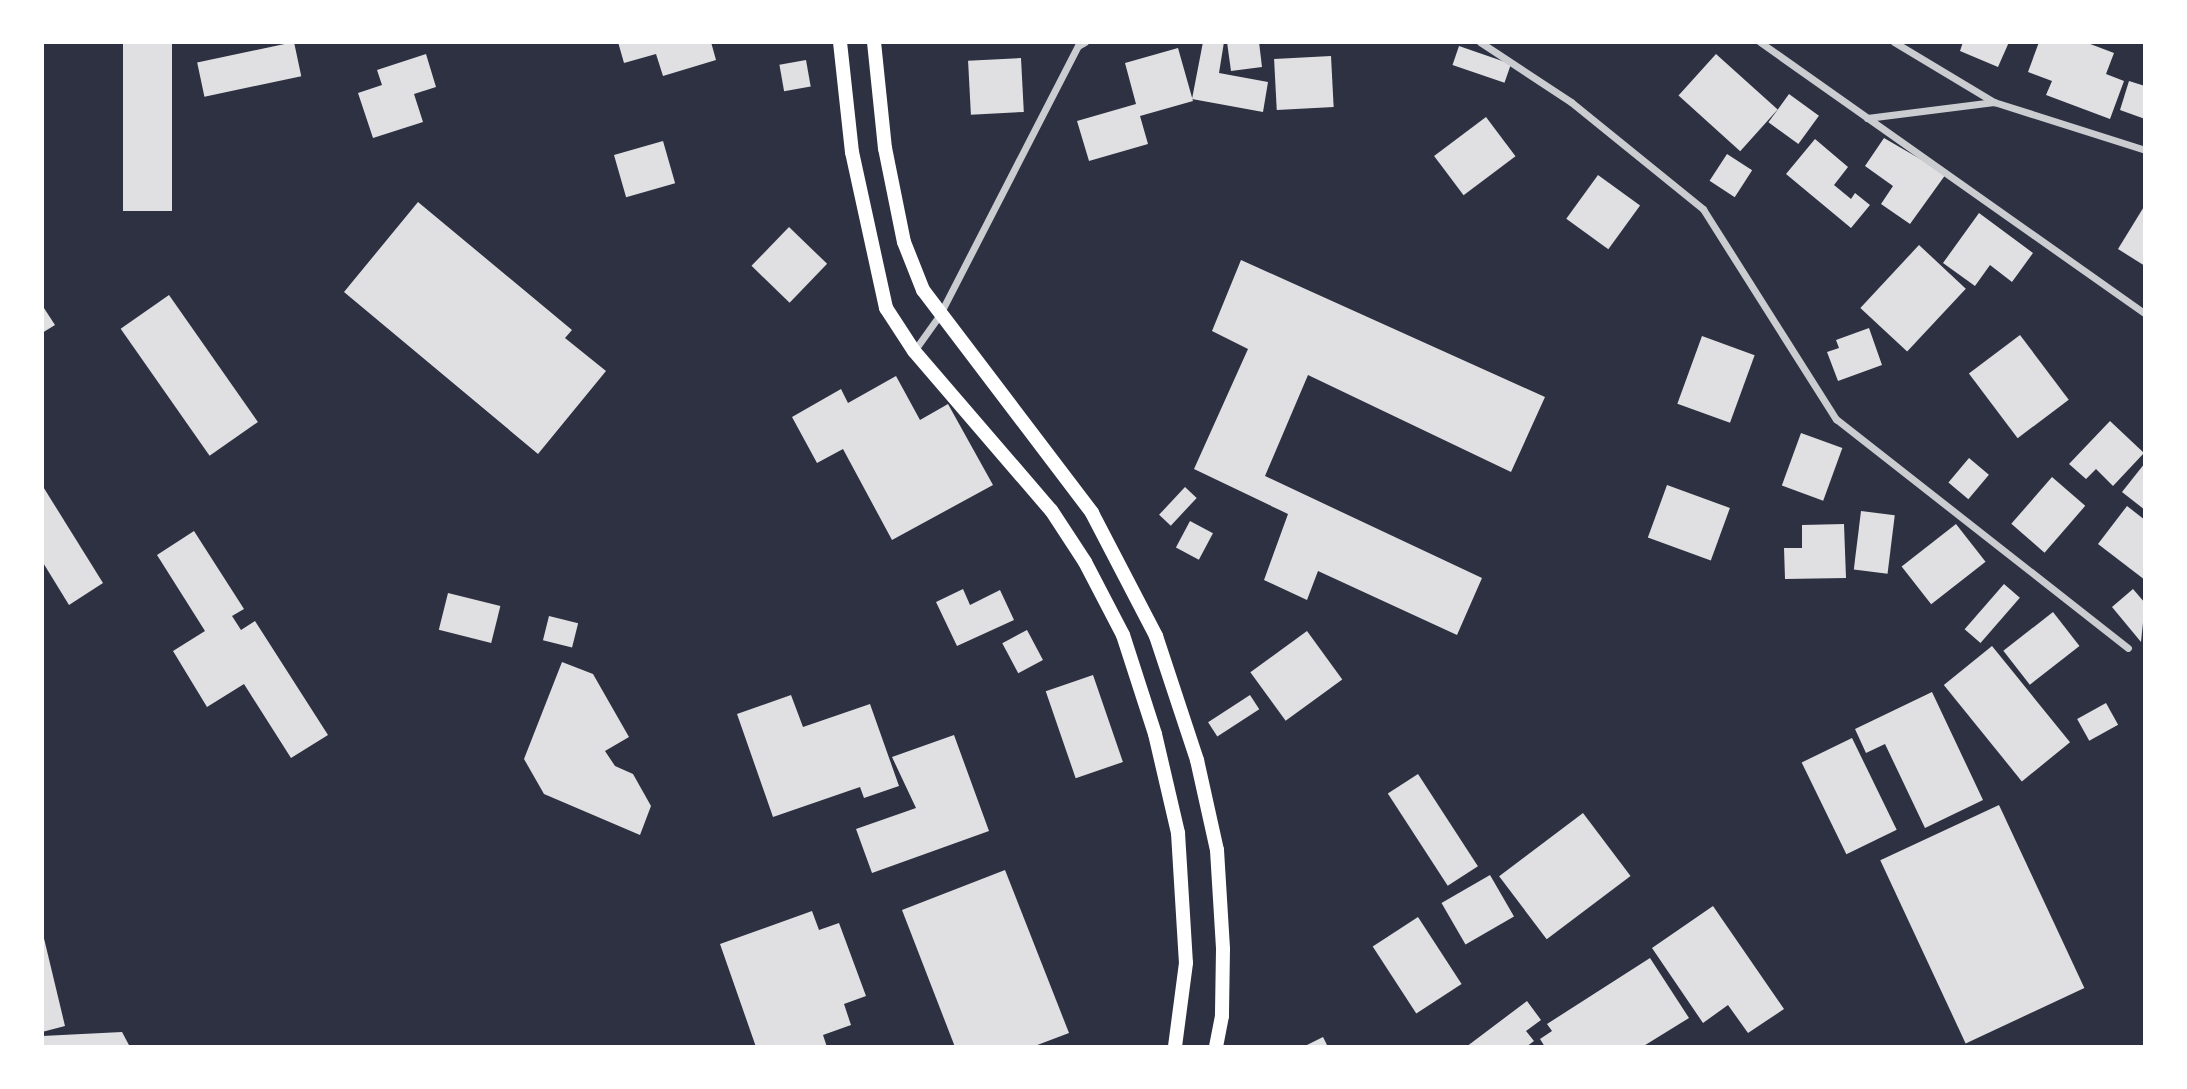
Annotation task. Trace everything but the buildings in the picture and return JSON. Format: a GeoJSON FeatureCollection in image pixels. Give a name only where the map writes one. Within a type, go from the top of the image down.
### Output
{"type":"FeatureCollection","features":[{"type":"Feature","properties":{"kind":"main road"},"geometry":{"type":"LineString","coordinates":[[840,42],[852,152],[870,249],[886,308],[914,351],[1051,510],[1085,562],[1123,635],[1155,734],[1178,833],[1186,963],[1175,1047]]}},
{"type":"Feature","properties":{"kind":"main road"},"geometry":{"type":"LineString","coordinates":[[874,42],[885,148],[904,242],[923,290],[939,316],[1092,513],[1156,636],[1196,760],[1217,850],[1223,950],[1222,1016],[1216,1047]]}},
{"type":"Feature","properties":{"kind":"street"},"geometry":{"type":"LineString","coordinates":[[914,351],[939,316],[1078,46],[1084,42]]}},
{"type":"Feature","properties":{"kind":"street"},"geometry":{"type":"LineString","coordinates":[[1479,42],[1572,102],[1703,209],[1836,419],[2128,648]]}},
{"type":"Feature","properties":{"kind":"street"},"geometry":{"type":"LineString","coordinates":[[1760,42],[2145,314]]}},
{"type":"Feature","properties":{"kind":"street"},"geometry":{"type":"LineString","coordinates":[[1894,42],[1994,102],[2145,150]]}},
{"type":"Feature","properties":{"kind":"street"},"geometry":{"type":"LineString","coordinates":[[1866,118],[1994,102]]}}]}
